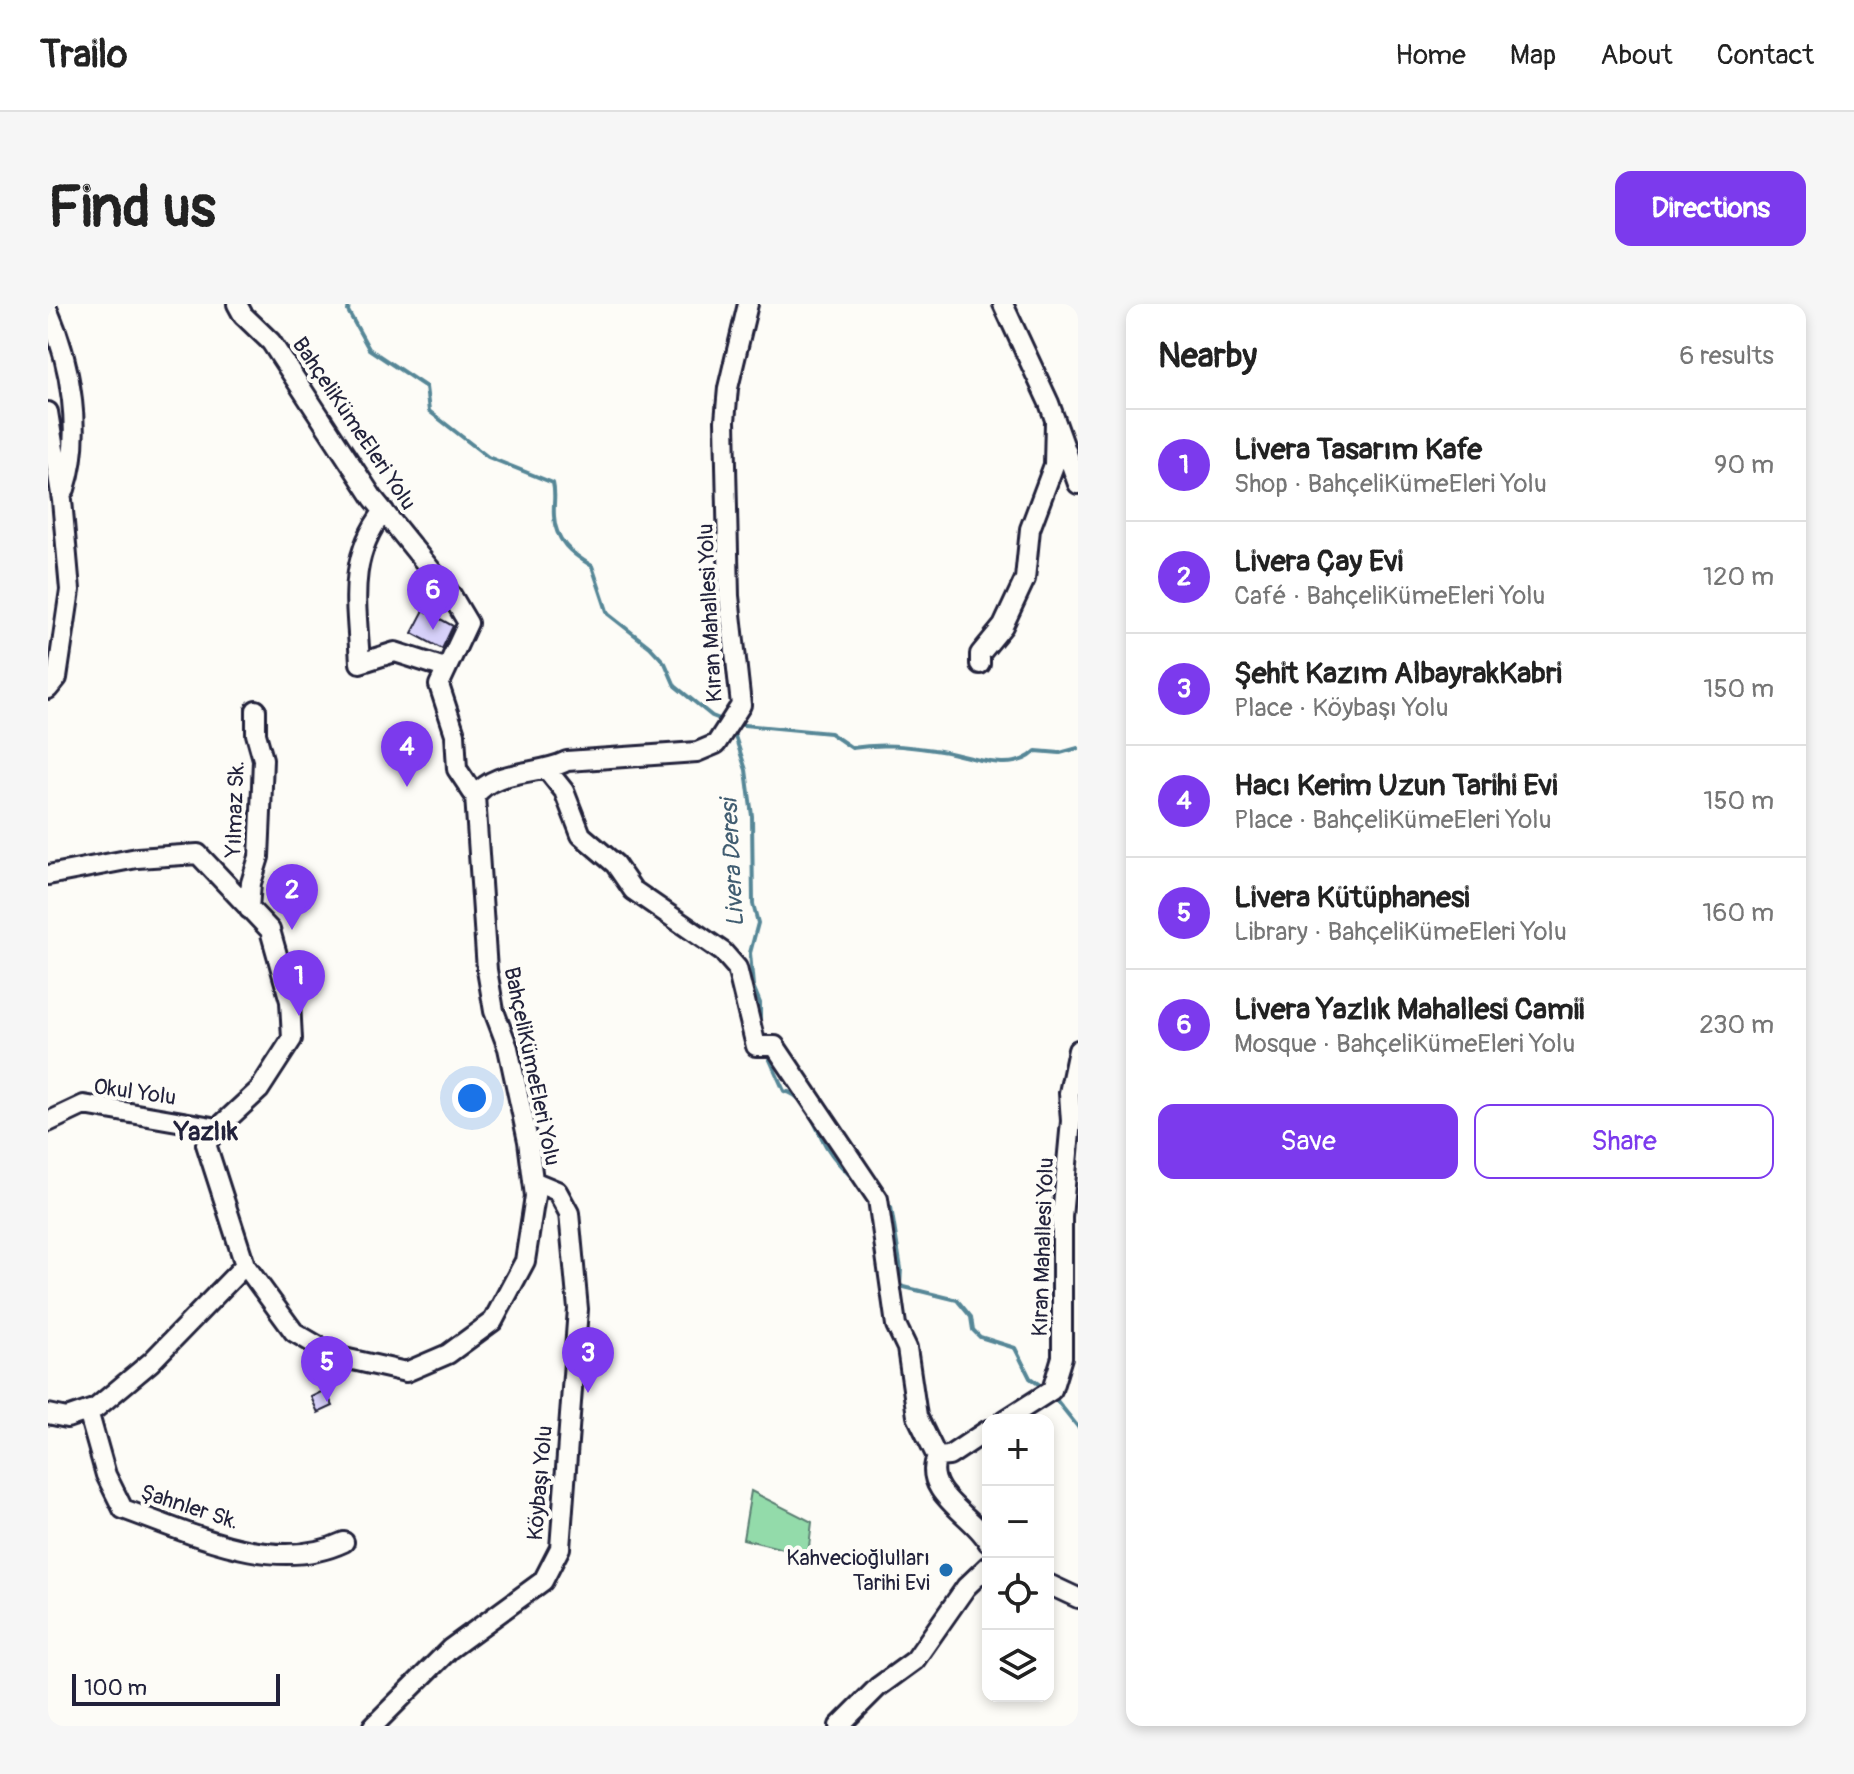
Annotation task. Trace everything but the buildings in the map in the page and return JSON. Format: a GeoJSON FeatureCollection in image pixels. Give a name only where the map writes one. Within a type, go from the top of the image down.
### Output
{"type":"FeatureCollection","features":[{"type":"Feature","properties":{"kind":"street","name":"BahçeliKümeEleri Yolu"},"geometry":{"type":"LineString","coordinates":[[218,1128],[206,1144],[245,1265],[294,1332],[335,1356],[406,1372],[448,1354],[493,1321],[525,1261],[535,1196],[508,1048],[494,1011],[487,970],[475,796],[457,769],[455,734],[439,685],[468,623],[452,596],[384,511],[271,342],[243,315],[237,304]]}},
{"type":"Feature","properties":{"kind":"street","name":"Kıran Mahallesi Yolu"},"geometry":{"type":"LineString","coordinates":[[475,796],[484,783],[501,777],[548,771],[567,761],[697,752],[716,744],[741,705],[729,596],[725,421],[728,388],[748,304]]}},
{"type":"Feature","properties":{"kind":"street"},"geometry":{"type":"LineString","coordinates":[[1003,304],[1055,421],[1078,484]]}},
{"type":"Feature","properties":{"kind":"street"},"geometry":{"type":"LineString","coordinates":[[48,311],[66,361],[74,448],[62,500]]}},
{"type":"Feature","properties":{"kind":"street"},"geometry":{"type":"LineString","coordinates":[[48,412],[62,500],[70,590],[57,678],[48,689]]}},
{"type":"Feature","properties":{"kind":"street"},"geometry":{"type":"LineString","coordinates":[[980,664],[980,654],[1003,626],[1025,579],[1030,529],[1054,465],[1055,421]]}},
{"type":"Feature","properties":{"kind":"street"},"geometry":{"type":"LineString","coordinates":[[384,511],[375,523],[355,570],[360,663],[395,652],[445,668]]}},
{"type":"Feature","properties":{"kind":"street","name":"Yılmaz Sk."},"geometry":{"type":"LineString","coordinates":[[249,909],[251,883],[259,857],[263,759],[256,734],[256,710]]}},
{"type":"Feature","properties":{"kind":"street"},"geometry":{"type":"LineString","coordinates":[[548,771],[564,791],[581,835],[615,864],[633,890],[723,952],[737,968],[756,1046],[775,1046],[878,1199],[885,1230],[896,1325],[907,1348],[917,1416],[937,1457],[936,1477],[949,1502],[982,1536]]}},
{"type":"Feature","properties":{"kind":"street"},"geometry":{"type":"LineString","coordinates":[[48,875],[137,858],[198,854],[270,930],[290,1001],[292,1039],[259,1090],[218,1128]]}},
{"type":"Feature","properties":{"kind":"street","name":"Kıran Mahallesi Yolu"},"geometry":{"type":"LineString","coordinates":[[1014,1414],[1052,1390],[1062,1357],[1071,1190],[1069,1093],[1078,1050]]}},
{"type":"Feature","properties":{"kind":"street","name":"Okul Yolu"},"geometry":{"type":"LineString","coordinates":[[48,1122],[84,1105],[218,1128]]}},
{"type":"Feature","properties":{"kind":"street","name":"Köybaşı Yolu"},"geometry":{"type":"LineString","coordinates":[[373,1726],[450,1649],[543,1581],[560,1548],[578,1309],[569,1213],[557,1191],[533,1181]]}},
{"type":"Feature","properties":{"kind":"street"},"geometry":{"type":"LineString","coordinates":[[48,1414],[67,1418],[96,1408],[151,1362],[245,1265]]}},
{"type":"Feature","properties":{"kind":"street","name":"Şahnler Sk."},"geometry":{"type":"LineString","coordinates":[[88,1411],[106,1475],[123,1509],[226,1546],[252,1550],[279,1553],[324,1551],[344,1542]]}},
{"type":"Feature","properties":{"kind":"street"},"geometry":{"type":"LineString","coordinates":[[937,1457],[949,1456],[982,1434]]}},
{"type":"Feature","properties":{"kind":"street"},"geometry":{"type":"LineString","coordinates":[[839,1726],[878,1687],[915,1660],[966,1587],[982,1572]]}},
{"type":"Feature","properties":{"kind":"street"},"geometry":{"type":"LineString","coordinates":[[1054,1587],[1078,1598]]}},
{"type":"Feature","properties":{"kind":"green space"},"geometry":{"type":"Polygon","coordinates":[[[751,1491],[812,1522],[808,1555],[743,1539],[751,1491]]]}},
{"type":"Feature","properties":{"kind":"waterway","name":"Livera Deresi"},"geometry":{"type":"LineString","coordinates":[[349,304],[348,311],[369,349],[426,387],[429,411],[488,457],[553,483],[558,533],[571,551],[592,566],[608,614],[665,663],[675,686],[712,716],[725,721]]}},
{"type":"Feature","properties":{"kind":"waterway","name":"Livera Deresi"},"geometry":{"type":"LineString","coordinates":[[733,724],[830,733],[852,748],[883,745],[913,747],[1000,763],[1025,759],[1036,751],[1060,753],[1078,748]]}},
{"type":"Feature","properties":{"kind":"waterway","name":"Livera Deresi"},"geometry":{"type":"LineString","coordinates":[[733,730],[746,770],[752,816],[753,904],[758,923],[750,953],[753,986],[760,1003],[760,1027]]}},
{"type":"Feature","properties":{"kind":"waterway","name":"Livera Deresi"},"geometry":{"type":"LineString","coordinates":[[766,1051],[784,1091],[804,1105],[829,1151],[856,1181]]}},
{"type":"Feature","properties":{"kind":"waterway","name":"Livera Deresi"},"geometry":{"type":"LineString","coordinates":[[885,1204],[891,1207],[901,1269],[900,1286],[957,1300],[971,1317],[973,1330],[980,1337],[1015,1348],[1030,1378],[1044,1388]]}},
{"type":"Feature","properties":{"kind":"waterway","name":"Livera Deresi"},"geometry":{"type":"LineString","coordinates":[[1054,1397],[1078,1427]]}},
{"type":"Feature","properties":{"kind":"place","name":"Livera Yazlık Mahallesi Camii"},"geometry":{"type":"Point","coordinates":[433,630]}},
{"type":"Feature","properties":{"kind":"place","name":"Hacı Kerim Uzun Tarihi Evi"},"geometry":{"type":"Point","coordinates":[407,787]}},
{"type":"Feature","properties":{"kind":"place","name":"Livera Çay Evi"},"geometry":{"type":"Point","coordinates":[292,930]}},
{"type":"Feature","properties":{"kind":"place","name":"Livera Tasarım Kafe"},"geometry":{"type":"Point","coordinates":[299,1016]}},
{"type":"Feature","properties":{"kind":"place","name":"Şehit Kazım AlbayrakKabri"},"geometry":{"type":"Point","coordinates":[588,1393]}},
{"type":"Feature","properties":{"kind":"place","name":"Livera Kütüphanesi"},"geometry":{"type":"Point","coordinates":[327,1402]}},
{"type":"Feature","properties":{"kind":"place","name":"Kahvecioğlulları Tarihi Evi"},"geometry":{"type":"Point","coordinates":[946,1570]}},
{"type":"Feature","properties":{"kind":"district","name":"Yazlık"},"geometry":{"type":"Point","coordinates":[206,1131]}}]}
